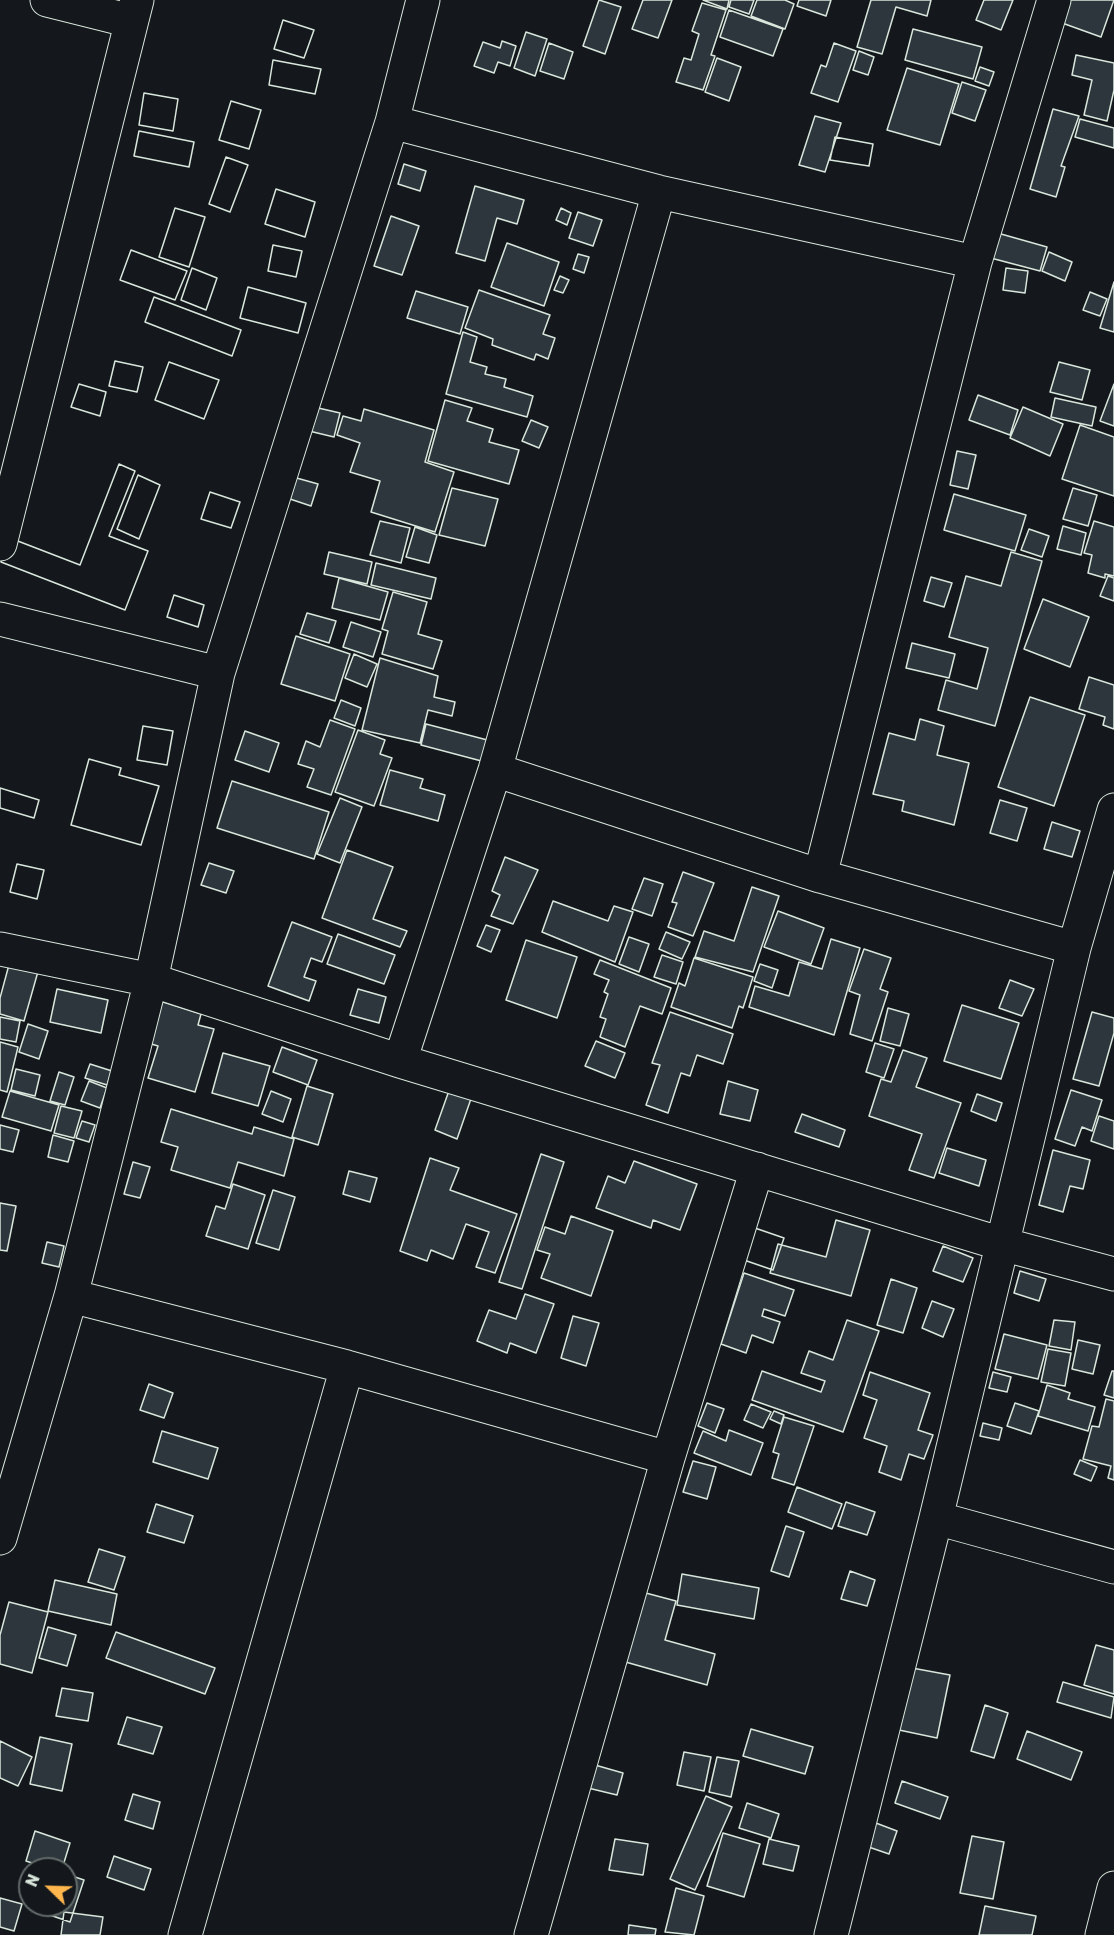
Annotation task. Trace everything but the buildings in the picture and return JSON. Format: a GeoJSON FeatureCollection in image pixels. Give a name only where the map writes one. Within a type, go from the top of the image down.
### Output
{"type":"FeatureCollection","features":[{"type":"Feature","properties":{"kind":"street"},"geometry":{"type":"LineString","coordinates":[[0,544],[134,10],[47,0]]}},
{"type":"Feature","properties":{"kind":"street"},"geometry":{"type":"LineString","coordinates":[[0,1538],[70,1296],[152,980],[218,673],[392,122],[423,0]]}},
{"type":"Feature","properties":{"kind":"street"},"geometry":{"type":"LineString","coordinates":[[820,876],[975,262],[1054,0]]}},
{"type":"Feature","properties":{"kind":"street"},"geometry":{"type":"LineString","coordinates":[[392,122],[659,192],[975,262]]}},
{"type":"Feature","properties":{"kind":"street"},"geometry":{"type":"LineString","coordinates":[[400,1060],[495,770],[659,192]]}},
{"type":"Feature","properties":{"kind":"street"},"geometry":{"type":"LineString","coordinates":[[0,619],[218,673]]}},
{"type":"Feature","properties":{"kind":"street"},"geometry":{"type":"LineString","coordinates":[[495,770],[820,876],[1074,948]]}},
{"type":"Feature","properties":{"kind":"street"},"geometry":{"type":"LineString","coordinates":[[831,1935],[936,1518],[1074,948],[1114,810]]}},
{"type":"Feature","properties":{"kind":"street"},"geometry":{"type":"LineString","coordinates":[[0,949],[152,980],[400,1060],[1002,1244],[1114,1274]]}},
{"type":"Feature","properties":{"kind":"street"},"geometry":{"type":"LineString","coordinates":[[531,1935],[668,1458],[757,1169]]}},
{"type":"Feature","properties":{"kind":"street"},"geometry":{"type":"LineString","coordinates":[[70,1296],[347,1367],[668,1458]]}},
{"type":"Feature","properties":{"kind":"street"},"geometry":{"type":"LineString","coordinates":[[184,1935],[347,1367]]}},
{"type":"Feature","properties":{"kind":"street"},"geometry":{"type":"LineString","coordinates":[[936,1518],[1114,1567]]}},
{"type":"Feature","properties":{"kind":"street"},"geometry":{"type":"LineString","coordinates":[[1102,1935],[1114,1888]]}}]}
